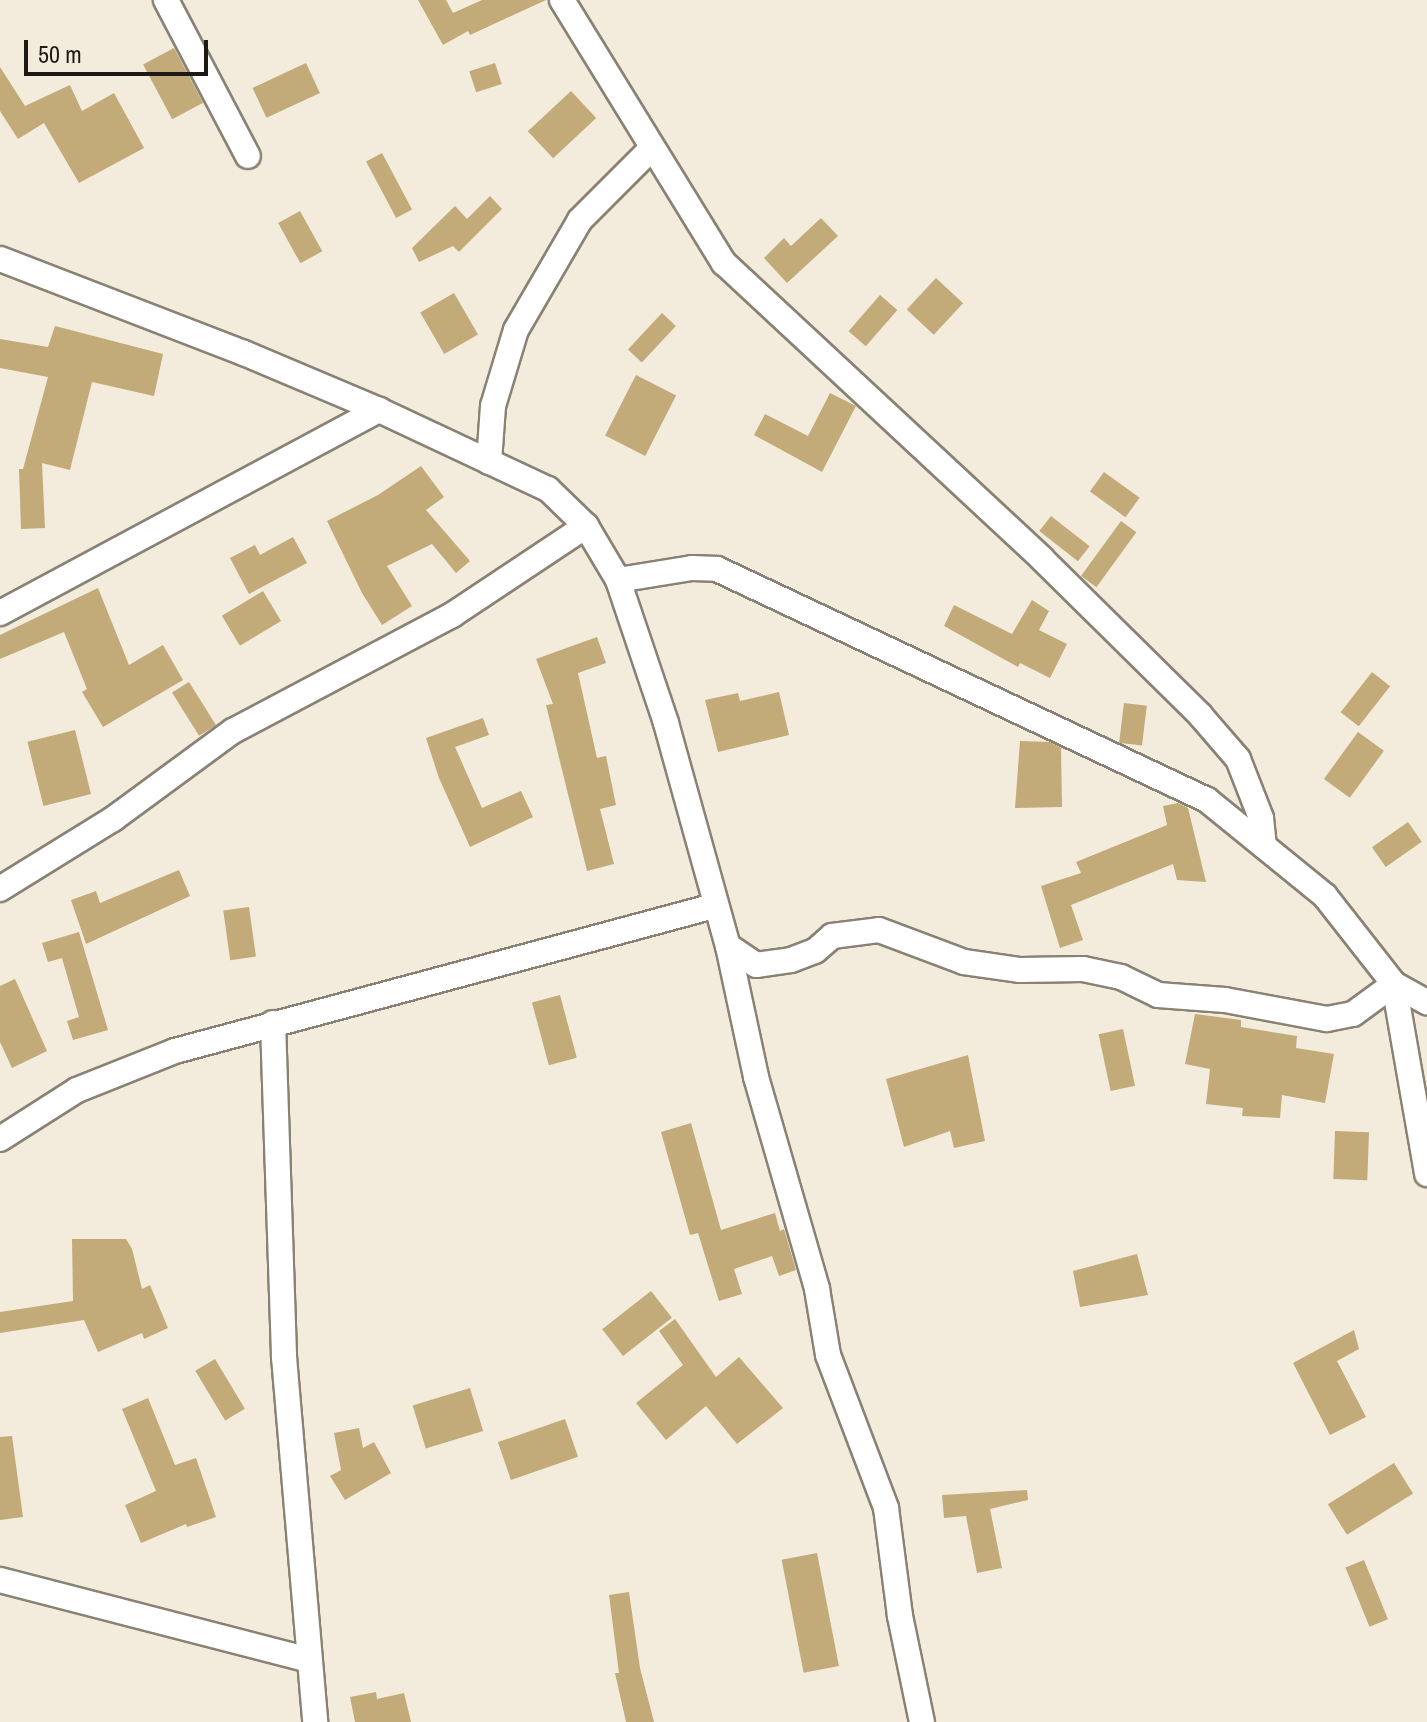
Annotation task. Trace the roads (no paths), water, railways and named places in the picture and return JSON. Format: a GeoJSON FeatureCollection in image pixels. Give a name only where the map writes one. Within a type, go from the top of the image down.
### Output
{"type":"FeatureCollection","features":[{"type":"Feature","properties":{"kind":"street"},"geometry":{"type":"LineString","coordinates":[[166,0],[248,156]]}},
{"type":"Feature","properties":{"kind":"street"},"geometry":{"type":"LineString","coordinates":[[562,0],[724,263],[1042,559],[1200,715],[1238,759],[1261,818],[1264,846]]}},
{"type":"Feature","properties":{"kind":"street"},"geometry":{"type":"LineString","coordinates":[[489,462],[493,406],[516,330],[580,220],[651,149]]}},
{"type":"Feature","properties":{"kind":"street"},"geometry":{"type":"LineString","coordinates":[[0,259],[244,353],[379,410],[548,489],[586,526],[618,580],[666,723],[714,906],[728,946],[756,1077],[817,1289],[828,1355],[886,1508],[900,1616],[922,1722]]}},
{"type":"Feature","properties":{"kind":"street"},"geometry":{"type":"LineString","coordinates":[[0,613],[379,410]]}},
{"type":"Feature","properties":{"kind":"street"},"geometry":{"type":"LineString","coordinates":[[0,889],[113,819],[233,731],[452,615],[586,526]]}},
{"type":"Feature","properties":{"kind":"street"},"geometry":{"type":"LineString","coordinates":[[618,580],[692,568],[717,569],[1207,800],[1325,896],[1394,984],[1427,1002]]}},
{"type":"Feature","properties":{"kind":"street"},"geometry":{"type":"LineString","coordinates":[[0,1139],[77,1090],[175,1051],[714,906]]}},
{"type":"Feature","properties":{"kind":"street"},"geometry":{"type":"LineString","coordinates":[[728,946],[756,965],[803,956],[815,951],[832,936],[879,930],[964,962],[1020,970],[1083,969],[1121,977],[1158,995],[1225,1000],[1327,1019],[1353,1014],[1394,984]]}},
{"type":"Feature","properties":{"kind":"street"},"geometry":{"type":"LineString","coordinates":[[1394,984],[1427,1174]]}},
{"type":"Feature","properties":{"kind":"street"},"geometry":{"type":"LineString","coordinates":[[273,1023],[284,1357],[315,1722]]}},
{"type":"Feature","properties":{"kind":"street"},"geometry":{"type":"LineString","coordinates":[[0,1580],[309,1660]]}}]}
